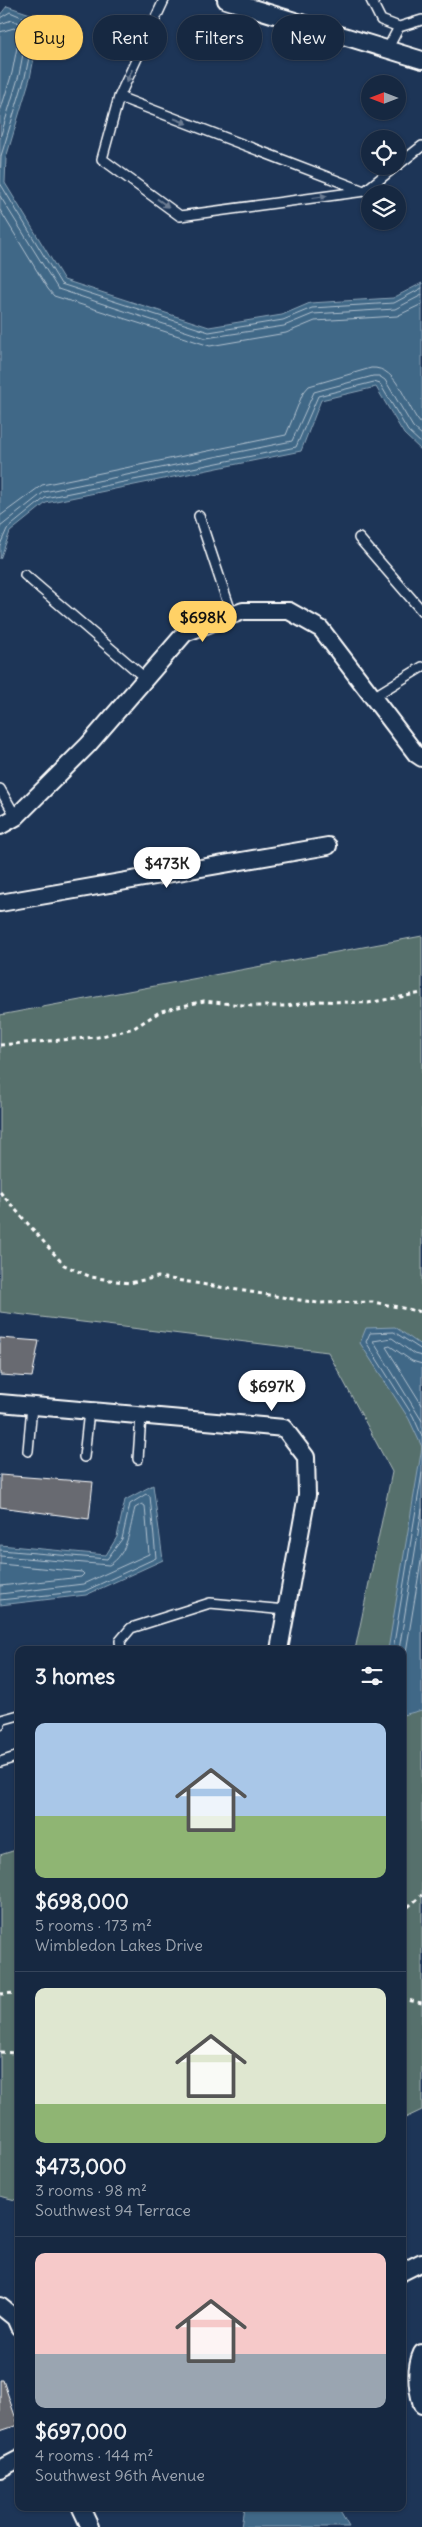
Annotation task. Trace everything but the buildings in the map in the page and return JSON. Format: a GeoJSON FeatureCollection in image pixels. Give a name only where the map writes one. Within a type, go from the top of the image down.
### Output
{"type":"FeatureCollection","features":[{"type":"Feature","properties":{"kind":"street"},"geometry":{"type":"LineString","coordinates":[[226,0],[422,60]]}},
{"type":"Feature","properties":{"kind":"street"},"geometry":{"type":"LineString","coordinates":[[0,826],[16,817],[88,745],[185,633],[243,611],[289,611],[322,629],[416,754],[422,758]]}},
{"type":"Feature","properties":{"kind":"street"},"geometry":{"type":"LineString","coordinates":[[0,903],[328,846]]}},
{"type":"Feature","properties":{"kind":"street"},"geometry":{"type":"LineString","coordinates":[[0,1403],[284,1428],[306,1457],[307,1495],[280,1646]]}},
{"type":"Feature","properties":{"kind":"street"},"geometry":{"type":"LineString","coordinates":[[406,2270],[422,2262]]}},
{"type":"Feature","properties":{"kind":"street"},"geometry":{"type":"LineString","coordinates":[[0,2306],[15,2318]]}},
{"type":"Feature","properties":{"kind":"street"},"geometry":{"type":"LineString","coordinates":[[422,2352],[418,2362],[418,2394],[422,2405]]}},
{"type":"Feature","properties":{"kind":"street"},"geometry":{"type":"LineString","coordinates":[[0,2469],[15,2461]]}},
{"type":"Feature","properties":{"kind":"street"},"geometry":{"type":"LineString","coordinates":[[82,2511],[90,2527]]}},
{"type":"Feature","properties":{"kind":"lane"},"geometry":{"type":"LineString","coordinates":[[164,0],[119,97],[102,159],[180,216],[361,192]]}},
{"type":"Feature","properties":{"kind":"lane"},"geometry":{"type":"LineString","coordinates":[[371,0],[381,20],[399,27],[422,20]]}},
{"type":"Feature","properties":{"kind":"lane"},"geometry":{"type":"LineString","coordinates":[[387,50],[399,27]]}},
{"type":"Feature","properties":{"kind":"lane"},"geometry":{"type":"LineString","coordinates":[[119,97],[361,189]]}},
{"type":"Feature","properties":{"kind":"lane"},"geometry":{"type":"LineString","coordinates":[[406,159],[422,146]]}},
{"type":"Feature","properties":{"kind":"lane"},"geometry":{"type":"LineString","coordinates":[[373,185],[385,175]]}},
{"type":"Feature","properties":{"kind":"lane"},"geometry":{"type":"LineString","coordinates":[[199,516],[232,615]]}},
{"type":"Feature","properties":{"kind":"lane"},"geometry":{"type":"LineString","coordinates":[[359,538],[422,611]]}},
{"type":"Feature","properties":{"kind":"lane"},"geometry":{"type":"LineString","coordinates":[[25,575],[145,678]]}},
{"type":"Feature","properties":{"kind":"lane"},"geometry":{"type":"LineString","coordinates":[[373,696],[422,667]]}},
{"type":"Feature","properties":{"kind":"lane"},"geometry":{"type":"LineString","coordinates":[[0,789],[16,817]]}},
{"type":"Feature","properties":{"kind":"lane"},"geometry":{"type":"LineString","coordinates":[[28,1451],[32,1406]]}},
{"type":"Feature","properties":{"kind":"lane"},"geometry":{"type":"LineString","coordinates":[[84,1457],[90,1411]]}},
{"type":"Feature","properties":{"kind":"lane"},"geometry":{"type":"LineString","coordinates":[[138,1459],[141,1416]]}},
{"type":"Feature","properties":{"kind":"lane"},"geometry":{"type":"LineString","coordinates":[[121,1646],[120,1641],[131,1628],[210,1602],[286,1610]]}},
{"type":"Feature","properties":{"kind":"lane"},"geometry":{"type":"LineString","coordinates":[[0,1725],[1,1720],[15,1717]]}},
{"type":"Feature","properties":{"kind":"lane"},"geometry":{"type":"LineString","coordinates":[[0,1762],[15,1757]]}},
{"type":"Feature","properties":{"kind":"path"},"geometry":{"type":"LineString","coordinates":[[0,1045],[98,1037],[134,1028],[161,1011],[204,1001],[252,1006],[286,1006],[319,1001],[368,1003],[422,993]]}},
{"type":"Feature","properties":{"kind":"path"},"geometry":{"type":"LineString","coordinates":[[0,1192],[64,1265],[91,1277],[129,1283],[158,1277],[318,1303],[373,1302],[422,1312]]}},
{"type":"Feature","properties":{"kind":"path"},"geometry":{"type":"LineString","coordinates":[[406,1909],[422,1895]]}},
{"type":"Feature","properties":{"kind":"path"},"geometry":{"type":"LineString","coordinates":[[0,1994],[15,1993]]}},
{"type":"Feature","properties":{"kind":"path"},"geometry":{"type":"LineString","coordinates":[[406,2000],[422,2003]]}},
{"type":"Feature","properties":{"kind":"path"},"geometry":{"type":"LineString","coordinates":[[0,2052],[15,2053]]}},
{"type":"Feature","properties":{"kind":"green space"},"geometry":{"type":"Polygon","coordinates":[[[422,936],[422,2110],[406,2118],[406,1646],[356,1646],[392,1472],[328,1352],[0,1312],[0,1015],[422,936]]]}},
{"type":"Feature","properties":{"kind":"green space"},"geometry":{"type":"Polygon","coordinates":[[[15,1850],[15,2200],[0,2196],[0,1855],[15,1850]]]}},
{"type":"Feature","properties":{"kind":"water"},"geometry":{"type":"Polygon","coordinates":[[[7,6],[33,15],[15,15],[15,60],[34,60],[6,158],[5,183],[64,280],[209,327],[282,315],[310,303],[393,298],[422,283],[422,451],[404,434],[376,387],[321,400],[301,451],[46,503],[10,532],[0,559],[0,15],[7,6]]]}},
{"type":"Feature","properties":{"kind":"water"},"geometry":{"type":"Polygon","coordinates":[[[395,1327],[422,1346],[422,1447],[409,1419],[360,1343],[366,1328],[395,1327]]]}},
{"type":"Feature","properties":{"kind":"water"},"geometry":{"type":"Polygon","coordinates":[[[422,1447],[422,1710],[406,1714],[406,1646],[389,1646],[422,1447]]]}},
{"type":"Feature","properties":{"kind":"water"},"geometry":{"type":"Polygon","coordinates":[[[153,1485],[163,1560],[86,1595],[0,1605],[0,1545],[106,1555],[117,1537],[125,1500],[153,1485]]]}},
{"type":"Feature","properties":{"kind":"water"},"geometry":{"type":"Polygon","coordinates":[[[244,2511],[340,2511],[349,2527],[241,2527],[244,2511]]]}}]}
